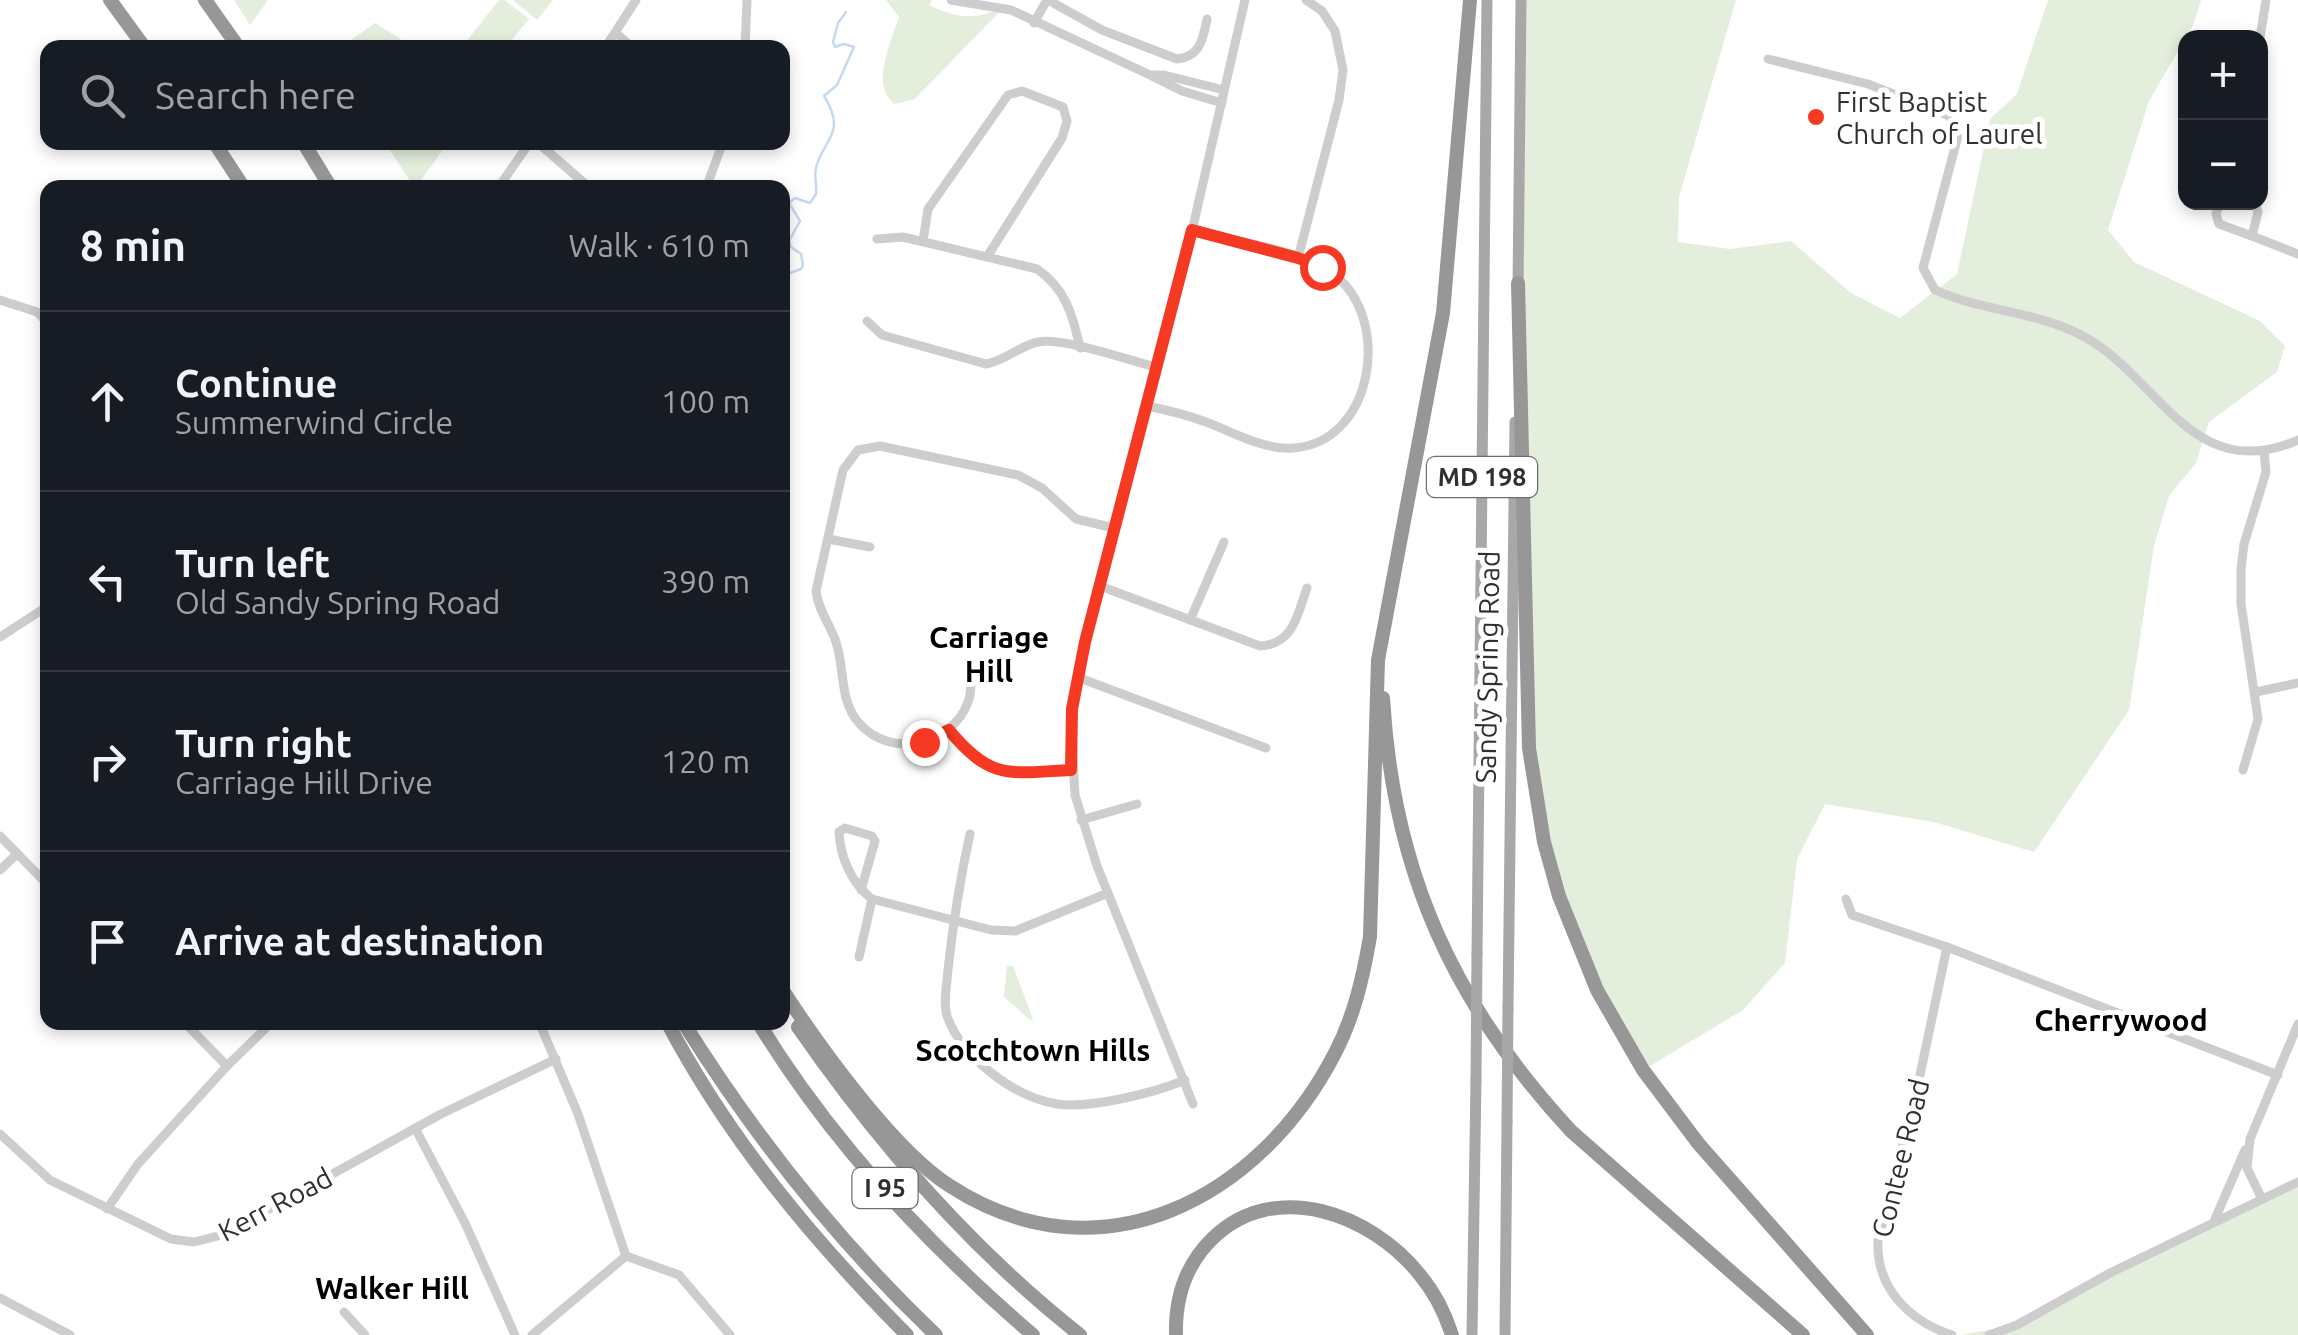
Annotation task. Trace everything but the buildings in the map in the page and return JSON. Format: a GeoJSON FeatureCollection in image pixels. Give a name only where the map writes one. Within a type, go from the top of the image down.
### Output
{"type":"FeatureCollection","features":[{"type":"Feature","properties":{"kind":"highway"},"geometry":{"type":"LineString","coordinates":[[110,0],[140,40]]}},
{"type":"Feature","properties":{"kind":"highway"},"geometry":{"type":"LineString","coordinates":[[205,0],[233,40]]}},
{"type":"Feature","properties":{"kind":"highway"},"geometry":{"type":"LineString","coordinates":[[790,1000],[902,1144],[946,1184],[994,1210],[1044,1224],[1117,1226],[1169,1213],[1214,1191],[1254,1162],[1304,1104],[1335,1054],[1354,1007],[1372,924],[1375,696],[1392,582],[1443,313],[1470,0]]}},
{"type":"Feature","properties":{"kind":"highway"},"geometry":{"type":"LineString","coordinates":[[219,150],[239,180]]}},
{"type":"Feature","properties":{"kind":"highway"},"geometry":{"type":"LineString","coordinates":[[308,150],[326,180]]}},
{"type":"Feature","properties":{"kind":"highway"},"geometry":{"type":"LineString","coordinates":[[1518,283],[1529,748],[1544,842],[1559,896],[1597,990],[1642,1070],[1698,1142],[1867,1335]]}},
{"type":"Feature","properties":{"kind":"highway"},"geometry":{"type":"LineString","coordinates":[[1392,582],[1384,697],[1391,780],[1400,828],[1426,911],[1466,996],[1508,1058],[1571,1131],[1803,1335]]}},
{"type":"Feature","properties":{"kind":"highway"},"geometry":{"type":"LineString","coordinates":[[790,1015],[903,1164],[977,1244],[1080,1335]]}},
{"type":"Feature","properties":{"kind":"highway"},"geometry":{"type":"LineString","coordinates":[[671,1030],[696,1075],[812,1237],[907,1335]]}},
{"type":"Feature","properties":{"kind":"highway","name":"I 95"},"geometry":{"type":"LineString","coordinates":[[688,1030],[791,1177],[852,1249],[936,1335]]}},
{"type":"Feature","properties":{"kind":"highway","name":"I 95"},"geometry":{"type":"LineString","coordinates":[[764,1030],[880,1184],[957,1265],[1033,1335]]}},
{"type":"Feature","properties":{"kind":"highway"},"geometry":{"type":"LineString","coordinates":[[1176,1335],[1183,1282],[1202,1249],[1233,1222],[1270,1208],[1290,1206],[1350,1220],[1391,1245],[1421,1276],[1452,1335]]}},
{"type":"Feature","properties":{"kind":"main road","name":"Sandy Spring Road"},"geometry":{"type":"LineString","coordinates":[[1472,1335],[1487,0]]}},
{"type":"Feature","properties":{"kind":"main road","name":"Sandy Spring Road"},"geometry":{"type":"LineString","coordinates":[[1505,1335],[1521,0]]}},
{"type":"Feature","properties":{"kind":"street"},"geometry":{"type":"LineString","coordinates":[[611,40],[636,0]]}},
{"type":"Feature","properties":{"kind":"street"},"geometry":{"type":"LineString","coordinates":[[746,40],[748,0]]}},
{"type":"Feature","properties":{"kind":"street"},"geometry":{"type":"LineString","coordinates":[[951,0],[1016,13],[1171,87],[1222,103]]}},
{"type":"Feature","properties":{"kind":"street"},"geometry":{"type":"LineString","coordinates":[[1016,13],[1021,0]]}},
{"type":"Feature","properties":{"kind":"street"},"geometry":{"type":"LineString","coordinates":[[1034,23],[1048,0],[1102,30],[1177,58],[1189,57],[1202,42],[1207,19]]}},
{"type":"Feature","properties":{"kind":"street"},"geometry":{"type":"LineString","coordinates":[[1194,1104],[1081,820],[1071,770],[1070,723],[1114,528],[1192,230],[1245,0]]}},
{"type":"Feature","properties":{"kind":"street"},"geometry":{"type":"LineString","coordinates":[[1298,258],[1340,100],[1344,70],[1335,31],[1322,10],[1306,0]]}},
{"type":"Feature","properties":{"kind":"street"},"geometry":{"type":"LineString","coordinates":[[2261,30],[2266,0]]}},
{"type":"Feature","properties":{"kind":"street"},"geometry":{"type":"LineString","coordinates":[[616,34],[623,40]]}},
{"type":"Feature","properties":{"kind":"street"},"geometry":{"type":"LineString","coordinates":[[1150,75],[1156,53]]}},
{"type":"Feature","properties":{"kind":"street"},"geometry":{"type":"LineString","coordinates":[[1768,59],[1868,84],[1947,115],[1956,124],[1958,136],[1924,268],[1935,290],[2056,322],[2071,330],[2114,356],[2170,416],[2204,440],[2233,450],[2264,452],[2298,440]]}},
{"type":"Feature","properties":{"kind":"street"},"geometry":{"type":"LineString","coordinates":[[1150,75],[1224,90]]}},
{"type":"Feature","properties":{"kind":"street"},"geometry":{"type":"LineString","coordinates":[[923,242],[928,209],[1008,95],[1022,90],[1063,107],[1067,121],[1062,138],[987,257]]}},
{"type":"Feature","properties":{"kind":"street"},"geometry":{"type":"LineString","coordinates":[[504,180],[527,150]]}},
{"type":"Feature","properties":{"kind":"street"},"geometry":{"type":"LineString","coordinates":[[543,150],[580,180]]}},
{"type":"Feature","properties":{"kind":"street"},"geometry":{"type":"LineString","coordinates":[[709,180],[720,150]]}},
{"type":"Feature","properties":{"kind":"street"},"geometry":{"type":"LineString","coordinates":[[2217,210],[2219,224],[2298,254]]}},
{"type":"Feature","properties":{"kind":"street"},"geometry":{"type":"LineString","coordinates":[[2252,236],[2257,210]]}},
{"type":"Feature","properties":{"kind":"street"},"geometry":{"type":"LineString","coordinates":[[1147,406],[1283,448],[1317,443],[1348,421],[1359,399],[1366,361],[1363,315],[1337,277],[1298,258],[1192,230]]}},
{"type":"Feature","properties":{"kind":"street"},"geometry":{"type":"LineString","coordinates":[[877,240],[903,237],[1037,269],[1052,279],[1071,313],[1080,348]]}},
{"type":"Feature","properties":{"kind":"street"},"geometry":{"type":"LineString","coordinates":[[0,300],[40,315]]}},
{"type":"Feature","properties":{"kind":"street"},"geometry":{"type":"LineString","coordinates":[[867,321],[882,335],[986,364],[1001,362],[1035,342],[1054,342],[1156,367]]}},
{"type":"Feature","properties":{"kind":"street"},"geometry":{"type":"LineString","coordinates":[[970,664],[970,697],[962,714],[949,730],[924,742],[900,744],[870,732],[855,719],[844,689],[837,645],[817,599],[817,583],[843,470],[858,450],[872,446],[1018,475],[1042,488],[1076,519],[1114,528]]}},
{"type":"Feature","properties":{"kind":"street"},"geometry":{"type":"LineString","coordinates":[[2243,770],[2258,719],[2242,604],[2241,568],[2244,544],[2266,472],[2264,452]]}},
{"type":"Feature","properties":{"kind":"street"},"geometry":{"type":"LineString","coordinates":[[828,539],[870,547]]}},
{"type":"Feature","properties":{"kind":"street"},"geometry":{"type":"LineString","coordinates":[[1190,620],[1224,542]]}},
{"type":"Feature","properties":{"kind":"street"},"geometry":{"type":"LineString","coordinates":[[1100,586],[1260,646],[1281,642],[1292,632],[1307,588]]}},
{"type":"Feature","properties":{"kind":"street"},"geometry":{"type":"LineString","coordinates":[[0,637],[40,611]]}},
{"type":"Feature","properties":{"kind":"street"},"geometry":{"type":"LineString","coordinates":[[1078,677],[1266,748]]}},
{"type":"Feature","properties":{"kind":"street"},"geometry":{"type":"LineString","coordinates":[[2256,692],[2298,683]]}},
{"type":"Feature","properties":{"kind":"street"},"geometry":{"type":"LineString","coordinates":[[949,730],[971,756],[997,770],[1071,770]]}},
{"type":"Feature","properties":{"kind":"street"},"geometry":{"type":"LineString","coordinates":[[1081,820],[1137,804]]}},
{"type":"Feature","properties":{"kind":"street"},"geometry":{"type":"LineString","coordinates":[[861,890],[875,841],[872,836],[846,828],[839,832],[842,850],[861,890],[872,899],[990,930],[1015,932],[1108,894]]}},
{"type":"Feature","properties":{"kind":"street"},"geometry":{"type":"LineString","coordinates":[[970,834],[953,920],[947,1016],[986,1072],[1043,1100],[1061,1104],[1147,1093],[1185,1080]]}},
{"type":"Feature","properties":{"kind":"street"},"geometry":{"type":"LineString","coordinates":[[0,836],[40,877]]}},
{"type":"Feature","properties":{"kind":"street"},"geometry":{"type":"LineString","coordinates":[[0,870],[17,854]]}},
{"type":"Feature","properties":{"kind":"street"},"geometry":{"type":"LineString","coordinates":[[859,958],[872,899]]}},
{"type":"Feature","properties":{"kind":"street"},"geometry":{"type":"LineString","coordinates":[[1846,899],[1852,914],[1868,922],[1947,947],[2278,1075]]}},
{"type":"Feature","properties":{"kind":"street","name":"Contee Road"},"geometry":{"type":"LineString","coordinates":[[1947,947],[1877,1259],[1882,1278],[1904,1308],[1952,1335]]}},
{"type":"Feature","properties":{"kind":"street"},"geometry":{"type":"LineString","coordinates":[[2214,1221],[2298,1024]]}},
{"type":"Feature","properties":{"kind":"street"},"geometry":{"type":"LineString","coordinates":[[192,1030],[227,1066]]}},
{"type":"Feature","properties":{"kind":"street"},"geometry":{"type":"LineString","coordinates":[[108,1209],[130,1173],[264,1030]]}},
{"type":"Feature","properties":{"kind":"street"},"geometry":{"type":"LineString","coordinates":[[542,1030],[603,1183],[626,1256]]}},
{"type":"Feature","properties":{"kind":"street","name":"Kerr Road"},"geometry":{"type":"LineString","coordinates":[[0,1134],[50,1180],[178,1241],[210,1240],[416,1128],[556,1058]]}},
{"type":"Feature","properties":{"kind":"street"},"geometry":{"type":"LineString","coordinates":[[416,1128],[465,1223],[515,1335]]}},
{"type":"Feature","properties":{"kind":"street"},"geometry":{"type":"LineString","coordinates":[[2250,1139],[2247,1168],[2261,1197]]}},
{"type":"Feature","properties":{"kind":"street"},"geometry":{"type":"LineString","coordinates":[[1988,1335],[2017,1325],[2261,1197],[2298,1182]]}},
{"type":"Feature","properties":{"kind":"street"},"geometry":{"type":"LineString","coordinates":[[532,1335],[626,1256]]}},
{"type":"Feature","properties":{"kind":"street"},"geometry":{"type":"LineString","coordinates":[[626,1256],[679,1275],[730,1335]]}},
{"type":"Feature","properties":{"kind":"street"},"geometry":{"type":"LineString","coordinates":[[0,1298],[70,1335]]}},
{"type":"Feature","properties":{"kind":"street"},"geometry":{"type":"LineString","coordinates":[[344,1312],[365,1335]]}},
{"type":"Feature","properties":{"kind":"green space"},"geometry":{"type":"Polygon","coordinates":[[[234,0],[268,0],[250,25],[234,0]]]}},
{"type":"Feature","properties":{"kind":"green space"},"geometry":{"type":"Polygon","coordinates":[[[499,0],[505,0],[529,19],[512,40],[468,40],[499,0]]]}},
{"type":"Feature","properties":{"kind":"green space"},"geometry":{"type":"Polygon","coordinates":[[[513,0],[553,0],[537,20],[513,0]]]}},
{"type":"Feature","properties":{"kind":"green space"},"geometry":{"type":"Polygon","coordinates":[[[886,0],[932,0],[929,5],[966,16],[1003,8],[915,99],[894,104],[887,95],[883,74],[899,17],[886,0]]]}},
{"type":"Feature","properties":{"kind":"green space"},"geometry":{"type":"Polygon","coordinates":[[[1521,0],[1736,0],[1679,197],[1678,242],[1730,249],[1791,241],[1851,293],[1900,318],[1957,274],[1990,119],[2017,94],[2048,0],[2201,0],[2190,30],[2178,30],[2178,51],[2149,101],[2108,230],[2134,262],[2260,321],[2285,346],[2277,372],[2209,422],[2196,463],[2169,496],[2154,546],[2129,710],[2034,852],[1934,822],[1825,804],[1797,859],[1785,963],[1743,1010],[1643,1070],[1559,896],[1526,688],[1521,0]]]}},
{"type":"Feature","properties":{"kind":"green space"},"geometry":{"type":"Polygon","coordinates":[[[375,23],[402,40],[351,40],[375,23]]]}},
{"type":"Feature","properties":{"kind":"green space"},"geometry":{"type":"Polygon","coordinates":[[[390,150],[443,150],[421,180],[410,180],[390,150]]]}},
{"type":"Feature","properties":{"kind":"green space"},"geometry":{"type":"Polygon","coordinates":[[[1007,966],[1013,966],[1033,1019],[1004,997],[1007,966]]]}},
{"type":"Feature","properties":{"kind":"green space"},"geometry":{"type":"Polygon","coordinates":[[[2298,1182],[2298,1335],[1961,1335],[2017,1325],[2298,1182]]]}},
{"type":"Feature","properties":{"kind":"waterway"},"geometry":{"type":"LineString","coordinates":[[790,202],[795,198],[810,203],[816,194],[816,168],[834,128],[824,96],[837,85],[854,47],[835,47],[833,42],[846,12]]}},
{"type":"Feature","properties":{"kind":"waterway"},"geometry":{"type":"LineString","coordinates":[[790,205],[800,221],[790,239]]}},
{"type":"Feature","properties":{"kind":"waterway"},"geometry":{"type":"LineString","coordinates":[[790,244],[801,254],[803,265],[790,273]]}},
{"type":"Feature","properties":{"kind":"place","name":"First Baptist Church of Laurel"},"geometry":{"type":"Point","coordinates":[1816,117]}},
{"type":"Feature","properties":{"kind":"district","name":"Carriage Hill"},"geometry":{"type":"Point","coordinates":[989,654]}},
{"type":"Feature","properties":{"kind":"district","name":"Cherrywood"},"geometry":{"type":"Point","coordinates":[2121,1020]}},
{"type":"Feature","properties":{"kind":"district","name":"Scotchtown Hills"},"geometry":{"type":"Point","coordinates":[1033,1050]}},
{"type":"Feature","properties":{"kind":"district","name":"Walker Hill"},"geometry":{"type":"Point","coordinates":[392,1288]}},
{"type":"Feature","properties":{"kind":"route"},"geometry":{"type":"LineString","coordinates":[[924,742],[949,730],[971,756],[997,770],[1071,770],[1072,709],[1085,642],[1192,230],[1322,267]]}}]}
